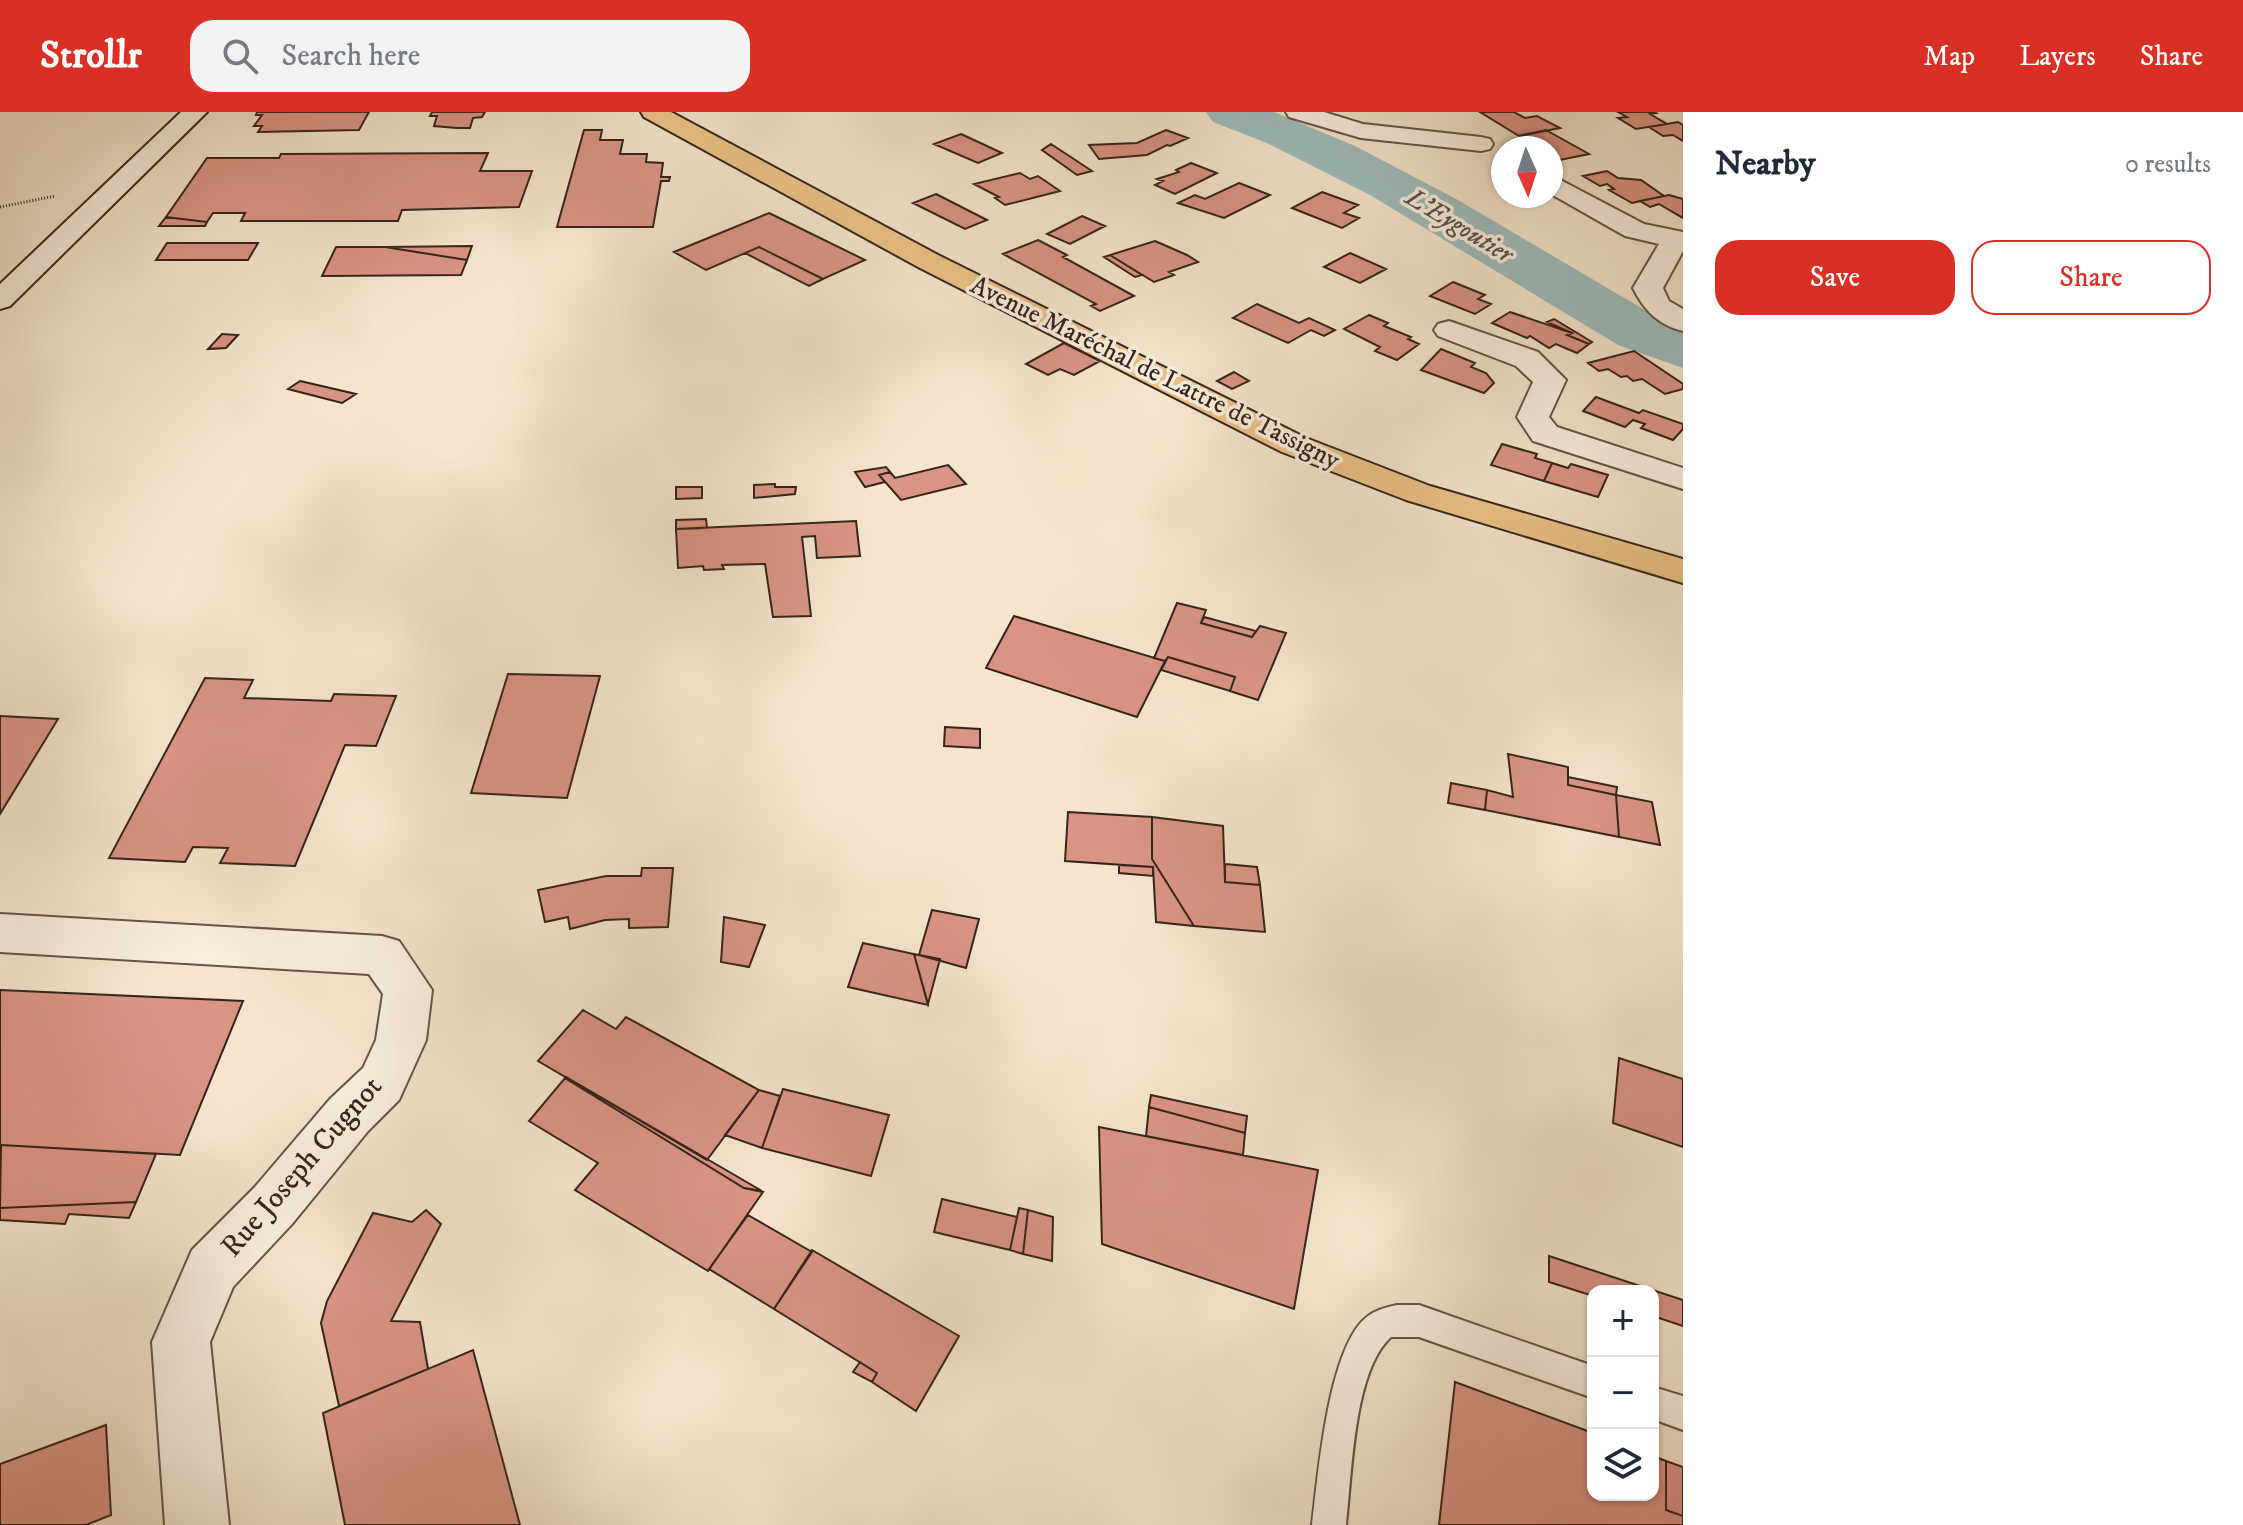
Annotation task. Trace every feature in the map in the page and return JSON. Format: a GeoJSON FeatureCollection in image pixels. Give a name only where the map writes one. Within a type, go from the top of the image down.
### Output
{"type":"FeatureCollection","features":[{"type":"Feature","properties":{"kind":"main road","name":"Avenue Maréchal de Lattre de Tassigny"},"geometry":{"type":"LineString","coordinates":[[653,112],[930,262],[1294,445],[1418,493],[1683,571]]}},
{"type":"Feature","properties":{"kind":"street"},"geometry":{"type":"LineString","coordinates":[[0,300],[195,112]]}},
{"type":"Feature","properties":{"kind":"street"},"geometry":{"type":"LineString","coordinates":[[1298,112],[1361,131],[1491,150]]}},
{"type":"Feature","properties":{"kind":"street"},"geometry":{"type":"LineString","coordinates":[[1431,112],[1491,149]]}},
{"type":"Feature","properties":{"kind":"street"},"geometry":{"type":"LineString","coordinates":[[1563,190],[1635,230],[1680,240],[1648,288],[1657,306],[1683,322]]}},
{"type":"Feature","properties":{"kind":"street"},"geometry":{"type":"LineString","coordinates":[[1449,330],[1527,359],[1550,380],[1533,417],[1545,434],[1683,479]]}},
{"type":"Feature","properties":{"kind":"street","name":"Rue Joseph Cugnot"},"geometry":{"type":"LineString","coordinates":[[0,933],[382,955],[408,990],[401,1040],[381,1084],[349,1115],[273,1206],[212,1269],[181,1342],[197,1525]]}},
{"type":"Feature","properties":{"kind":"lane"},"geometry":{"type":"LineString","coordinates":[[1329,1525],[1346,1406],[1355,1367],[1376,1328],[1396,1320],[1419,1321],[1587,1380]]}},
{"type":"Feature","properties":{"kind":"lane"},"geometry":{"type":"LineString","coordinates":[[1659,1405],[1683,1413]]}},
{"type":"Feature","properties":{"kind":"building"},"geometry":{"type":"Polygon","coordinates":[[[257,112],[369,112],[359,130],[258,132],[262,126],[254,126],[262,115],[256,115],[257,112]]]}},
{"type":"Feature","properties":{"kind":"building"},"geometry":{"type":"Polygon","coordinates":[[[432,112],[485,112],[482,117],[473,118],[470,128],[457,128],[434,126],[437,116],[430,116],[432,112]]]}},
{"type":"Feature","properties":{"kind":"building"},"geometry":{"type":"Polygon","coordinates":[[[1480,112],[1514,112],[1525,118],[1537,116],[1560,128],[1519,136],[1480,112]]]}},
{"type":"Feature","properties":{"kind":"building"},"geometry":{"type":"Polygon","coordinates":[[[1618,112],[1654,112],[1650,114],[1667,124],[1636,129],[1618,118],[1627,117],[1618,112]]]}},
{"type":"Feature","properties":{"kind":"building"},"geometry":{"type":"Polygon","coordinates":[[[1678,122],[1683,125],[1683,141],[1673,135],[1663,136],[1649,127],[1678,122]]]}},
{"type":"Feature","properties":{"kind":"building"},"geometry":{"type":"Polygon","coordinates":[[[584,130],[602,130],[600,140],[623,140],[620,154],[647,154],[646,162],[663,163],[661,177],[670,177],[669,181],[661,181],[653,227],[557,227],[584,130]]]}},
{"type":"Feature","properties":{"kind":"building"},"geometry":{"type":"Polygon","coordinates":[[[1166,130],[1188,138],[1147,155],[1099,159],[1089,145],[1137,143],[1166,130]]]}},
{"type":"Feature","properties":{"kind":"building"},"geometry":{"type":"Polygon","coordinates":[[[1546,130],[1557,136],[1525,136],[1546,130]]]}},
{"type":"Feature","properties":{"kind":"building"},"geometry":{"type":"Polygon","coordinates":[[[961,134],[1002,153],[978,163],[934,144],[961,134]]]}},
{"type":"Feature","properties":{"kind":"building"},"geometry":{"type":"Polygon","coordinates":[[[1563,139],[1589,154],[1563,159],[1563,139]]]}},
{"type":"Feature","properties":{"kind":"building"},"geometry":{"type":"Polygon","coordinates":[[[1051,144],[1092,171],[1077,175],[1042,150],[1051,144]]]}},
{"type":"Feature","properties":{"kind":"building"},"geometry":{"type":"Polygon","coordinates":[[[488,153],[480,171],[532,171],[519,207],[402,210],[398,221],[241,221],[245,213],[213,213],[207,222],[166,217],[207,158],[279,158],[281,154],[488,153]]]}},
{"type":"Feature","properties":{"kind":"building"},"geometry":{"type":"Polygon","coordinates":[[[1191,163],[1217,173],[1175,194],[1155,185],[1163,181],[1157,179],[1179,172],[1176,170],[1191,163]]]}},
{"type":"Feature","properties":{"kind":"building"},"geometry":{"type":"Polygon","coordinates":[[[1607,171],[1618,178],[1641,180],[1664,196],[1632,203],[1609,190],[1614,189],[1607,184],[1600,186],[1583,176],[1607,171]]]}},
{"type":"Feature","properties":{"kind":"building"},"geometry":{"type":"Polygon","coordinates":[[[1020,173],[1030,179],[1038,176],[1060,191],[1005,205],[995,198],[999,197],[974,184],[1020,173]]]}},
{"type":"Feature","properties":{"kind":"building"},"geometry":{"type":"Polygon","coordinates":[[[1239,183],[1270,195],[1224,218],[1178,203],[1195,195],[1205,199],[1239,183]]]}},
{"type":"Feature","properties":{"kind":"building"},"geometry":{"type":"Polygon","coordinates":[[[1322,192],[1358,205],[1344,213],[1359,218],[1342,228],[1292,208],[1322,192]]]}},
{"type":"Feature","properties":{"kind":"building"},"geometry":{"type":"Polygon","coordinates":[[[936,194],[987,220],[965,229],[913,203],[936,194]]]}},
{"type":"Feature","properties":{"kind":"building"},"geometry":{"type":"Polygon","coordinates":[[[1669,195],[1683,199],[1683,218],[1659,204],[1650,207],[1640,201],[1669,195]]]}},
{"type":"Feature","properties":{"kind":"building"},"geometry":{"type":"Polygon","coordinates":[[[769,213],[865,260],[823,279],[759,247],[706,270],[674,252],[769,213]]]}},
{"type":"Feature","properties":{"kind":"building"},"geometry":{"type":"Polygon","coordinates":[[[1082,216],[1105,226],[1070,244],[1047,234],[1082,216]]]}},
{"type":"Feature","properties":{"kind":"building"},"geometry":{"type":"Polygon","coordinates":[[[166,217],[207,222],[205,226],[159,226],[166,217]]]}},
{"type":"Feature","properties":{"kind":"building"},"geometry":{"type":"Polygon","coordinates":[[[1038,240],[1134,296],[1100,311],[1091,306],[1096,304],[1003,254],[1038,240]]]}},
{"type":"Feature","properties":{"kind":"building"},"geometry":{"type":"Polygon","coordinates":[[[1155,241],[1198,262],[1169,272],[1174,275],[1154,282],[1110,255],[1155,241]]]}},
{"type":"Feature","properties":{"kind":"building"},"geometry":{"type":"Polygon","coordinates":[[[167,243],[258,243],[248,260],[156,260],[167,243]]]}},
{"type":"Feature","properties":{"kind":"building"},"geometry":{"type":"Polygon","coordinates":[[[472,246],[467,260],[385,247],[472,246]]]}},
{"type":"Feature","properties":{"kind":"building"},"geometry":{"type":"Polygon","coordinates":[[[336,247],[385,247],[467,260],[461,275],[322,276],[336,247]]]}},
{"type":"Feature","properties":{"kind":"building"},"geometry":{"type":"Polygon","coordinates":[[[759,247],[823,279],[809,286],[745,253],[759,247]]]}},
{"type":"Feature","properties":{"kind":"building"},"geometry":{"type":"Polygon","coordinates":[[[1350,253],[1386,269],[1360,283],[1324,267],[1350,253]]]}},
{"type":"Feature","properties":{"kind":"building"},"geometry":{"type":"Polygon","coordinates":[[[1110,255],[1142,275],[1135,277],[1104,257],[1110,255]]]}},
{"type":"Feature","properties":{"kind":"building"},"geometry":{"type":"Polygon","coordinates":[[[1453,282],[1485,295],[1478,299],[1491,304],[1475,314],[1430,296],[1453,282]]]}},
{"type":"Feature","properties":{"kind":"building"},"geometry":{"type":"Polygon","coordinates":[[[1257,304],[1299,323],[1309,318],[1335,330],[1324,336],[1311,330],[1288,343],[1233,318],[1257,304]]]}},
{"type":"Feature","properties":{"kind":"building"},"geometry":{"type":"Polygon","coordinates":[[[1510,312],[1572,333],[1567,335],[1589,344],[1577,353],[1556,344],[1549,348],[1530,336],[1527,338],[1492,323],[1510,312]]]}},
{"type":"Feature","properties":{"kind":"building"},"geometry":{"type":"Polygon","coordinates":[[[1369,315],[1388,323],[1384,326],[1411,337],[1408,339],[1419,344],[1397,360],[1375,351],[1380,347],[1344,329],[1369,315]]]}},
{"type":"Feature","properties":{"kind":"building"},"geometry":{"type":"Polygon","coordinates":[[[1554,319],[1592,342],[1589,344],[1567,335],[1572,333],[1547,322],[1554,319]]]}},
{"type":"Feature","properties":{"kind":"building"},"geometry":{"type":"Polygon","coordinates":[[[222,334],[238,335],[226,348],[208,349],[222,334]]]}},
{"type":"Feature","properties":{"kind":"building"},"geometry":{"type":"Polygon","coordinates":[[[1064,343],[1100,361],[1074,375],[1060,369],[1048,375],[1026,364],[1064,343]]]}},
{"type":"Feature","properties":{"kind":"building"},"geometry":{"type":"Polygon","coordinates":[[[1441,349],[1475,363],[1471,367],[1486,373],[1494,383],[1484,393],[1421,370],[1441,349]]]}},
{"type":"Feature","properties":{"kind":"building"},"geometry":{"type":"Polygon","coordinates":[[[1634,351],[1683,384],[1683,389],[1665,394],[1642,379],[1633,381],[1608,369],[1599,371],[1588,363],[1634,351]]]}},
{"type":"Feature","properties":{"kind":"building"},"geometry":{"type":"Polygon","coordinates":[[[1234,372],[1249,381],[1232,389],[1217,381],[1234,372]]]}},
{"type":"Feature","properties":{"kind":"building"},"geometry":{"type":"Polygon","coordinates":[[[300,381],[356,394],[342,403],[288,389],[300,381]]]}},
{"type":"Feature","properties":{"kind":"building"},"geometry":{"type":"Polygon","coordinates":[[[1596,397],[1639,413],[1643,410],[1683,424],[1683,429],[1673,440],[1641,428],[1645,424],[1633,420],[1625,427],[1583,411],[1596,397]]]}},
{"type":"Feature","properties":{"kind":"building"},"geometry":{"type":"Polygon","coordinates":[[[1502,444],[1537,454],[1535,458],[1552,463],[1544,481],[1491,465],[1502,444]]]}},
{"type":"Feature","properties":{"kind":"building"},"geometry":{"type":"Polygon","coordinates":[[[1552,463],[1568,468],[1571,464],[1608,475],[1598,497],[1544,481],[1552,463]]]}},
{"type":"Feature","properties":{"kind":"building"},"geometry":{"type":"Polygon","coordinates":[[[948,465],[966,484],[901,500],[879,475],[890,472],[895,478],[948,465]]]}},
{"type":"Feature","properties":{"kind":"building"},"geometry":{"type":"Polygon","coordinates":[[[886,467],[890,472],[879,475],[885,482],[865,487],[855,472],[886,467]]]}},
{"type":"Feature","properties":{"kind":"building"},"geometry":{"type":"Polygon","coordinates":[[[775,484],[775,487],[796,487],[795,494],[754,498],[754,485],[775,484]]]}},
{"type":"Feature","properties":{"kind":"building"},"geometry":{"type":"Polygon","coordinates":[[[676,487],[702,487],[702,498],[676,499],[676,487]]]}},
{"type":"Feature","properties":{"kind":"building"},"geometry":{"type":"Polygon","coordinates":[[[706,519],[707,528],[676,529],[676,520],[706,519]]]}},
{"type":"Feature","properties":{"kind":"building"},"geometry":{"type":"Polygon","coordinates":[[[856,521],[860,556],[817,558],[815,536],[802,537],[811,616],[773,617],[765,564],[722,565],[724,569],[704,570],[703,566],[678,568],[676,529],[856,521]]]}},
{"type":"Feature","properties":{"kind":"building"},"geometry":{"type":"Polygon","coordinates":[[[1177,603],[1206,610],[1201,623],[1252,637],[1260,626],[1286,633],[1258,700],[1230,691],[1235,677],[1168,657],[1165,661],[1154,658],[1177,603]]]}},
{"type":"Feature","properties":{"kind":"building"},"geometry":{"type":"Polygon","coordinates":[[[1014,616],[1165,661],[1137,717],[986,668],[1014,616]]]}},
{"type":"Feature","properties":{"kind":"building"},"geometry":{"type":"Polygon","coordinates":[[[1204,617],[1256,631],[1252,637],[1201,623],[1204,617]]]}},
{"type":"Feature","properties":{"kind":"building"},"geometry":{"type":"Polygon","coordinates":[[[1168,657],[1235,677],[1230,691],[1161,670],[1168,657]]]}},
{"type":"Feature","properties":{"kind":"building"},"geometry":{"type":"Polygon","coordinates":[[[508,674],[600,676],[567,798],[471,793],[508,674]]]}},
{"type":"Feature","properties":{"kind":"building"},"geometry":{"type":"Polygon","coordinates":[[[205,678],[253,680],[244,698],[331,701],[334,694],[396,696],[376,746],[345,745],[295,866],[220,863],[228,848],[193,847],[185,862],[109,858],[205,678]]]}},
{"type":"Feature","properties":{"kind":"building"},"geometry":{"type":"Polygon","coordinates":[[[0,716],[58,719],[0,814],[0,716]]]}},
{"type":"Feature","properties":{"kind":"building"},"geometry":{"type":"Polygon","coordinates":[[[945,727],[980,729],[980,748],[944,746],[945,727]]]}},
{"type":"Feature","properties":{"kind":"building"},"geometry":{"type":"Polygon","coordinates":[[[1508,754],[1568,767],[1568,785],[1616,795],[1619,837],[1485,810],[1487,790],[1513,797],[1508,754]]]}},
{"type":"Feature","properties":{"kind":"building"},"geometry":{"type":"Polygon","coordinates":[[[1568,777],[1617,787],[1616,795],[1568,785],[1568,777]]]}},
{"type":"Feature","properties":{"kind":"building"},"geometry":{"type":"Polygon","coordinates":[[[1451,783],[1487,790],[1485,810],[1448,803],[1451,783]]]}},
{"type":"Feature","properties":{"kind":"building"},"geometry":{"type":"Polygon","coordinates":[[[1616,795],[1652,802],[1660,845],[1619,837],[1616,795]]]}},
{"type":"Feature","properties":{"kind":"building"},"geometry":{"type":"Polygon","coordinates":[[[1068,812],[1152,817],[1152,859],[1194,926],[1156,922],[1153,867],[1065,861],[1068,812]]]}},
{"type":"Feature","properties":{"kind":"building"},"geometry":{"type":"Polygon","coordinates":[[[1152,817],[1223,826],[1225,882],[1260,885],[1265,932],[1194,926],[1152,859],[1152,817]]]}},
{"type":"Feature","properties":{"kind":"building"},"geometry":{"type":"Polygon","coordinates":[[[1225,864],[1257,867],[1260,885],[1225,882],[1225,864]]]}},
{"type":"Feature","properties":{"kind":"building"},"geometry":{"type":"Polygon","coordinates":[[[1119,865],[1153,867],[1153,876],[1119,873],[1119,865]]]}},
{"type":"Feature","properties":{"kind":"building"},"geometry":{"type":"Polygon","coordinates":[[[642,868],[673,868],[668,927],[629,928],[629,919],[605,920],[570,929],[568,917],[545,922],[538,890],[606,876],[641,876],[642,868]]]}},
{"type":"Feature","properties":{"kind":"building"},"geometry":{"type":"Polygon","coordinates":[[[932,910],[979,919],[966,968],[919,955],[932,910]]]}},
{"type":"Feature","properties":{"kind":"building"},"geometry":{"type":"Polygon","coordinates":[[[724,917],[765,925],[749,967],[721,962],[724,917]]]}},
{"type":"Feature","properties":{"kind":"building"},"geometry":{"type":"Polygon","coordinates":[[[863,943],[914,954],[928,1005],[848,987],[863,943]]]}},
{"type":"Feature","properties":{"kind":"building"},"geometry":{"type":"Polygon","coordinates":[[[914,954],[940,959],[928,1004],[914,954]]]}},
{"type":"Feature","properties":{"kind":"building"},"geometry":{"type":"Polygon","coordinates":[[[0,990],[243,1001],[180,1155],[0,1145],[0,990]]]}},
{"type":"Feature","properties":{"kind":"building"},"geometry":{"type":"Polygon","coordinates":[[[583,1010],[616,1029],[626,1017],[759,1090],[707,1160],[538,1061],[583,1010]]]}},
{"type":"Feature","properties":{"kind":"building"},"geometry":{"type":"Polygon","coordinates":[[[1619,1058],[1683,1079],[1683,1147],[1613,1123],[1619,1058]]]}},
{"type":"Feature","properties":{"kind":"building"},"geometry":{"type":"Polygon","coordinates":[[[566,1077],[762,1191],[744,1188],[566,1077]]]}},
{"type":"Feature","properties":{"kind":"building"},"geometry":{"type":"Polygon","coordinates":[[[565,1078],[744,1188],[763,1192],[708,1271],[575,1190],[598,1163],[529,1121],[565,1078]]]}},
{"type":"Feature","properties":{"kind":"building"},"geometry":{"type":"Polygon","coordinates":[[[783,1089],[889,1115],[871,1176],[762,1148],[783,1089]]]}},
{"type":"Feature","properties":{"kind":"building"},"geometry":{"type":"Polygon","coordinates":[[[759,1090],[780,1096],[762,1148],[725,1135],[759,1090]]]}},
{"type":"Feature","properties":{"kind":"building"},"geometry":{"type":"Polygon","coordinates":[[[1151,1095],[1247,1116],[1245,1133],[1149,1107],[1151,1095]]]}},
{"type":"Feature","properties":{"kind":"building"},"geometry":{"type":"Polygon","coordinates":[[[1149,1107],[1245,1133],[1243,1155],[1146,1136],[1149,1107]]]}},
{"type":"Feature","properties":{"kind":"building"},"geometry":{"type":"Polygon","coordinates":[[[1099,1127],[1318,1170],[1294,1309],[1102,1244],[1099,1127]]]}},
{"type":"Feature","properties":{"kind":"building"},"geometry":{"type":"Polygon","coordinates":[[[1,1145],[156,1154],[136,1202],[0,1208],[1,1145]]]}},
{"type":"Feature","properties":{"kind":"building"},"geometry":{"type":"Polygon","coordinates":[[[942,1199],[1017,1217],[1010,1250],[934,1232],[942,1199]]]}},
{"type":"Feature","properties":{"kind":"building"},"geometry":{"type":"Polygon","coordinates":[[[136,1202],[129,1218],[69,1214],[65,1224],[0,1220],[0,1208],[136,1202]]]}},
{"type":"Feature","properties":{"kind":"building"},"geometry":{"type":"Polygon","coordinates":[[[1019,1208],[1028,1210],[1023,1254],[1010,1250],[1019,1208]]]}},
{"type":"Feature","properties":{"kind":"building"},"geometry":{"type":"Polygon","coordinates":[[[426,1210],[441,1224],[391,1321],[420,1322],[428,1369],[339,1406],[321,1323],[327,1301],[373,1213],[412,1222],[426,1210]]]}},
{"type":"Feature","properties":{"kind":"building"},"geometry":{"type":"Polygon","coordinates":[[[1028,1210],[1053,1217],[1052,1261],[1023,1254],[1028,1210]]]}},
{"type":"Feature","properties":{"kind":"building"},"geometry":{"type":"Polygon","coordinates":[[[748,1215],[812,1252],[774,1309],[709,1269],[748,1215]]]}},
{"type":"Feature","properties":{"kind":"building"},"geometry":{"type":"Polygon","coordinates":[[[812,1250],[959,1336],[916,1411],[872,1382],[877,1373],[774,1309],[812,1250]]]}},
{"type":"Feature","properties":{"kind":"building"},"geometry":{"type":"Polygon","coordinates":[[[1549,1256],[1637,1285],[1587,1285],[1587,1294],[1549,1282],[1549,1256]]]}},
{"type":"Feature","properties":{"kind":"building"},"geometry":{"type":"Polygon","coordinates":[[[1659,1292],[1683,1300],[1683,1326],[1659,1318],[1659,1292]]]}},
{"type":"Feature","properties":{"kind":"building"},"geometry":{"type":"Polygon","coordinates":[[[473,1350],[520,1525],[345,1525],[323,1413],[473,1350]]]}},
{"type":"Feature","properties":{"kind":"building"},"geometry":{"type":"Polygon","coordinates":[[[860,1362],[877,1373],[872,1382],[853,1372],[860,1362]]]}},
{"type":"Feature","properties":{"kind":"building"},"geometry":{"type":"Polygon","coordinates":[[[1455,1382],[1587,1431],[1587,1501],[1659,1501],[1659,1458],[1666,1461],[1666,1510],[1683,1516],[1683,1525],[1439,1525],[1455,1382]]]}},
{"type":"Feature","properties":{"kind":"building"},"geometry":{"type":"Polygon","coordinates":[[[106,1425],[111,1515],[86,1525],[0,1525],[0,1464],[106,1425]]]}},
{"type":"Feature","properties":{"kind":"building"},"geometry":{"type":"Polygon","coordinates":[[[1666,1461],[1683,1467],[1683,1516],[1666,1510],[1666,1461]]]}},
{"type":"Feature","properties":{"kind":"waterway","name":"L'Eygoutier"},"geometry":{"type":"LineString","coordinates":[[1230,112],[1284,133],[1389,183],[1639,332],[1683,350]]}}]}
